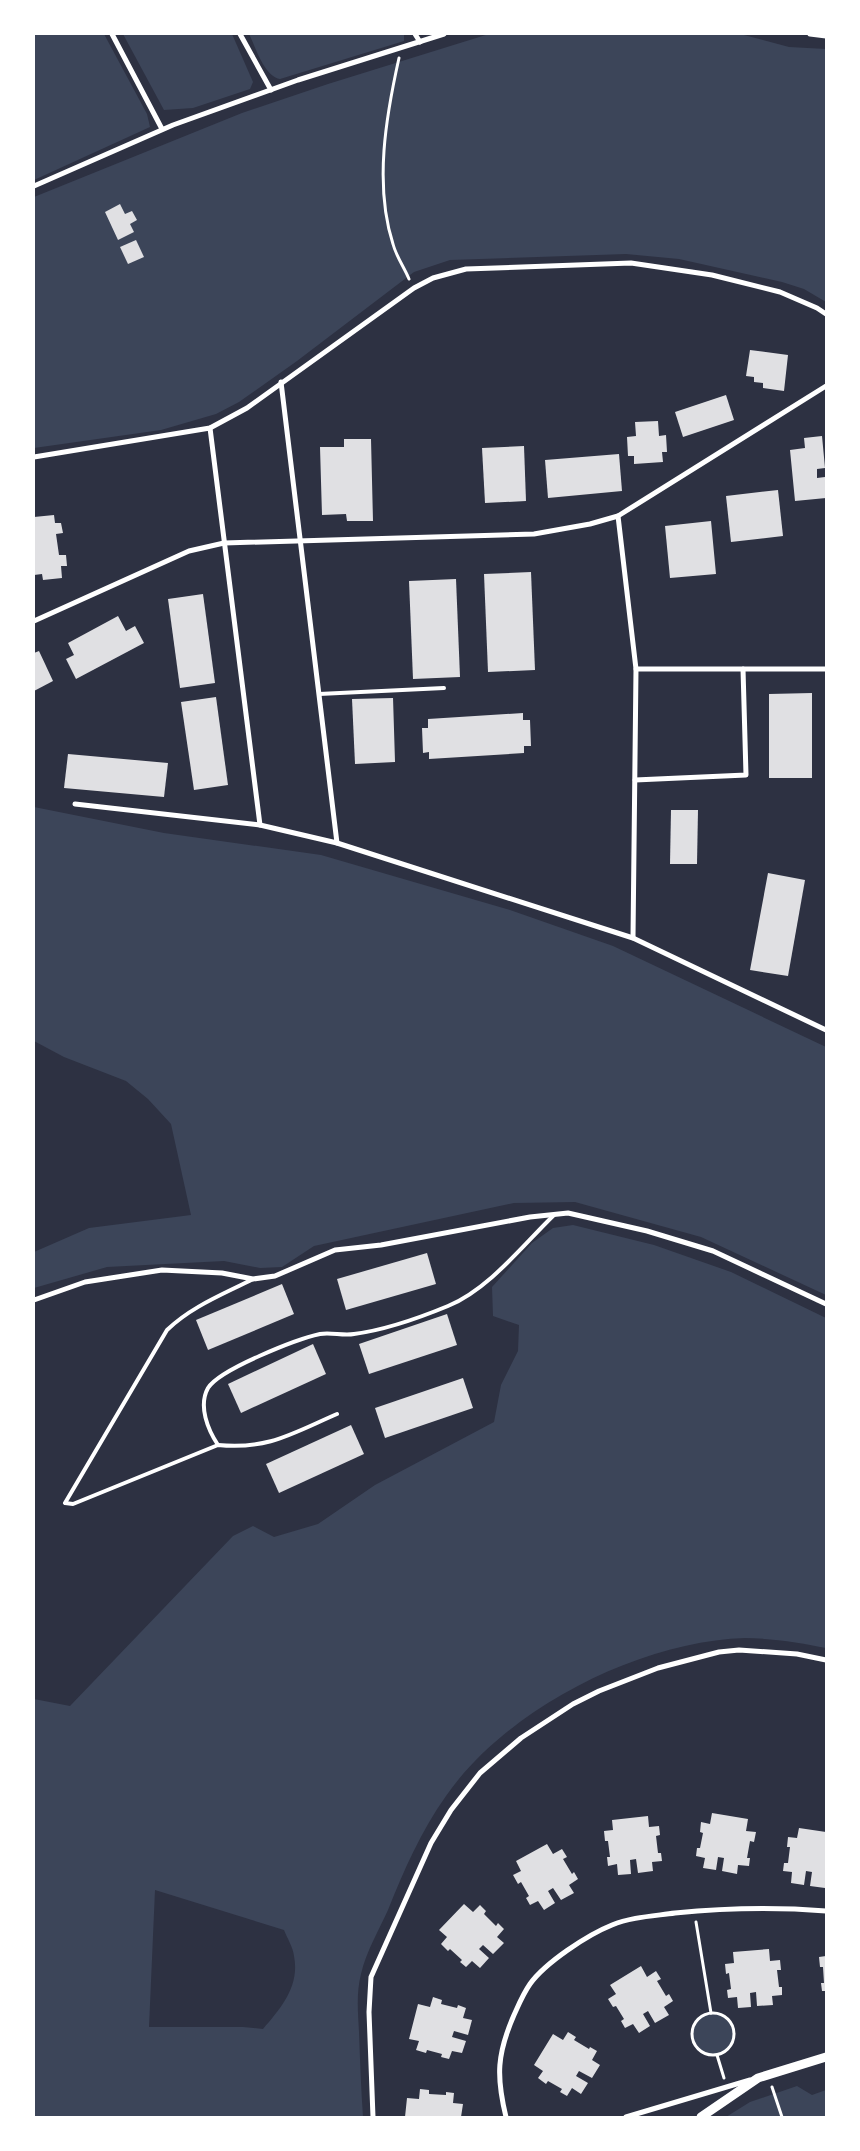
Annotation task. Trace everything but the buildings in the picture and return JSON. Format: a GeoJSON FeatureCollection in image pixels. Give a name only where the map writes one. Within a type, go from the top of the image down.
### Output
{"type":"FeatureCollection","features":[{"type":"Feature","properties":{"kind":"street"},"geometry":{"type":"LineString","coordinates":[[112,34],[162,129]]}},
{"type":"Feature","properties":{"kind":"street"},"geometry":{"type":"LineString","coordinates":[[240,34],[271,90]]}},
{"type":"Feature","properties":{"kind":"street"},"geometry":{"type":"LineString","coordinates":[[415,34],[420,42]]}},
{"type":"Feature","properties":{"kind":"street"},"geometry":{"type":"LineString","coordinates":[[34,186],[162,129],[271,90],[444,34]]}},
{"type":"Feature","properties":{"kind":"street"},"geometry":{"type":"LineString","coordinates":[[810,34],[826,36]]}},
{"type":"Feature","properties":{"kind":"street"},"geometry":{"type":"LineString","coordinates":[[34,457],[210,428],[247,408],[414,288],[432,278],[466,269],[631,263],[712,275],[780,292],[817,308],[826,314]]}},
{"type":"Feature","properties":{"kind":"street"},"geometry":{"type":"LineString","coordinates":[[281,382],[337,842]]}},
{"type":"Feature","properties":{"kind":"street"},"geometry":{"type":"LineString","coordinates":[[34,621],[163,562],[189,552],[224,543],[534,534],[590,524],[618,516],[826,386]]}},
{"type":"Feature","properties":{"kind":"street"},"geometry":{"type":"LineString","coordinates":[[210,428],[260,825]]}},
{"type":"Feature","properties":{"kind":"street"},"geometry":{"type":"LineString","coordinates":[[618,516],[636,669],[634,938]]}},
{"type":"Feature","properties":{"kind":"street"},"geometry":{"type":"LineString","coordinates":[[636,669],[826,669]]}},
{"type":"Feature","properties":{"kind":"street"},"geometry":{"type":"LineString","coordinates":[[635,780],[746,775],[743,669]]}},
{"type":"Feature","properties":{"kind":"street"},"geometry":{"type":"LineString","coordinates":[[75,804],[260,825],[337,842],[634,938],[826,1030]]}},
{"type":"Feature","properties":{"kind":"street"},"geometry":{"type":"LineString","coordinates":[[34,1300],[85,1282],[162,1270],[222,1273],[253,1278],[275,1276],[335,1250],[381,1245],[554,1215],[577,1216],[648,1232],[714,1251],[826,1304]]}},
{"type":"Feature","properties":{"kind":"street"},"geometry":{"type":"LineString","coordinates":[[373,2117],[369,2012],[371,1977],[431,1842],[451,1810],[480,1774],[521,1738],[573,1704],[599,1690],[658,1668],[719,1652],[739,1650],[797,1654],[826,1660]]}},
{"type":"Feature","properties":{"kind":"street"},"geometry":{"type":"LineString","coordinates":[[506,2117],[498,2077],[499,2056],[504,2038],[521,1998],[537,1975],[581,1942],[611,1925],[628,1920],[694,1911],[715,1909],[826,1911]]}},
{"type":"Feature","properties":{"kind":"street"},"geometry":{"type":"LineString","coordinates":[[626,2117],[826,2057]]}},
{"type":"Feature","properties":{"kind":"street"},"geometry":{"type":"LineString","coordinates":[[701,2117],[758,2078]]}},
{"type":"Feature","properties":{"kind":"lane"},"geometry":{"type":"LineString","coordinates":[[319,694],[444,688]]}},
{"type":"Feature","properties":{"kind":"lane"},"geometry":{"type":"LineString","coordinates":[[218,1445],[211,1435],[205,1418],[204,1401],[208,1388],[218,1378],[259,1356],[299,1339],[322,1334],[353,1334],[389,1326],[456,1302],[480,1288],[554,1215]]}},
{"type":"Feature","properties":{"kind":"lane"},"geometry":{"type":"LineString","coordinates":[[253,1278],[179,1318],[168,1330],[65,1503],[73,1504],[218,1445],[242,1448],[267,1444],[337,1414]]}},
{"type":"Feature","properties":{"kind":"path"},"geometry":{"type":"LineString","coordinates":[[401,48],[389,103],[385,163],[385,210],[393,245],[414,288]]}},
{"type":"Feature","properties":{"kind":"path"},"geometry":{"type":"LineString","coordinates":[[694,1911],[711,2013]]}},
{"type":"Feature","properties":{"kind":"path"},"geometry":{"type":"LineString","coordinates":[[711,2013],[718,2014],[730,2021],[734,2035],[729,2048],[717,2055],[704,2053],[698,2049],[692,2037],[695,2024],[699,2019],[711,2013]]}},
{"type":"Feature","properties":{"kind":"path"},"geometry":{"type":"LineString","coordinates":[[717,2055],[726,2088]]}},
{"type":"Feature","properties":{"kind":"path"},"geometry":{"type":"LineString","coordinates":[[768,2075],[782,2117]]}},
{"type":"Feature","properties":{"kind":"shaded area"},"geometry":{"type":"Polygon","coordinates":[[[34,34],[104,34],[147,114],[150,127],[34,180],[34,34]]]}},
{"type":"Feature","properties":{"kind":"shaded area"},"geometry":{"type":"Polygon","coordinates":[[[123,34],[232,34],[253,82],[250,89],[193,108],[164,110],[123,34]]]}},
{"type":"Feature","properties":{"kind":"shaded area"},"geometry":{"type":"Polygon","coordinates":[[[249,34],[404,34],[404,41],[280,79],[269,73],[249,34]]]}},
{"type":"Feature","properties":{"kind":"shaded area"},"geometry":{"type":"Polygon","coordinates":[[[489,34],[740,34],[789,47],[826,49],[826,302],[804,289],[782,282],[679,259],[626,254],[450,260],[414,272],[297,361],[239,402],[216,414],[161,430],[34,448],[34,197],[242,113],[489,34]]]}},
{"type":"Feature","properties":{"kind":"shaded area"},"geometry":{"type":"Polygon","coordinates":[[[34,807],[164,833],[321,855],[510,910],[613,946],[826,1047],[826,1295],[701,1237],[575,1202],[514,1203],[314,1246],[282,1267],[260,1268],[224,1261],[107,1267],[34,1288],[34,1252],[89,1228],[191,1215],[171,1124],[148,1099],[126,1081],[64,1057],[34,1041],[34,807]]]}},
{"type":"Feature","properties":{"kind":"shaded area"},"geometry":{"type":"Polygon","coordinates":[[[573,1225],[654,1245],[731,1272],[826,1318],[826,1648],[786,1641],[745,1638],[704,1642],[662,1652],[620,1666],[579,1685],[539,1709],[503,1735],[472,1764],[446,1796],[421,1837],[363,1966],[358,1988],[358,2003],[363,2117],[34,2117],[34,1699],[70,1706],[233,1536],[253,1526],[274,1537],[318,1524],[375,1485],[494,1422],[501,1385],[518,1351],[519,1325],[493,1316],[492,1287],[532,1243],[553,1228],[573,1225]],[[155,1890],[149,2027],[243,2027],[263,2029],[282,2005],[292,1987],[295,1967],[291,1946],[284,1930],[155,1890]]]}},
{"type":"Feature","properties":{"kind":"shaded area"},"geometry":{"type":"Polygon","coordinates":[[[709,2013],[717,2013],[728,2019],[734,2034],[728,2049],[717,2055],[709,2055],[698,2049],[692,2038],[692,2030],[698,2019],[709,2013]]]}},
{"type":"Feature","properties":{"kind":"shaded area"},"geometry":{"type":"Polygon","coordinates":[[[797,2086],[812,2095],[826,2090],[826,2117],[726,2117],[750,2102],[797,2086]]]}}]}
